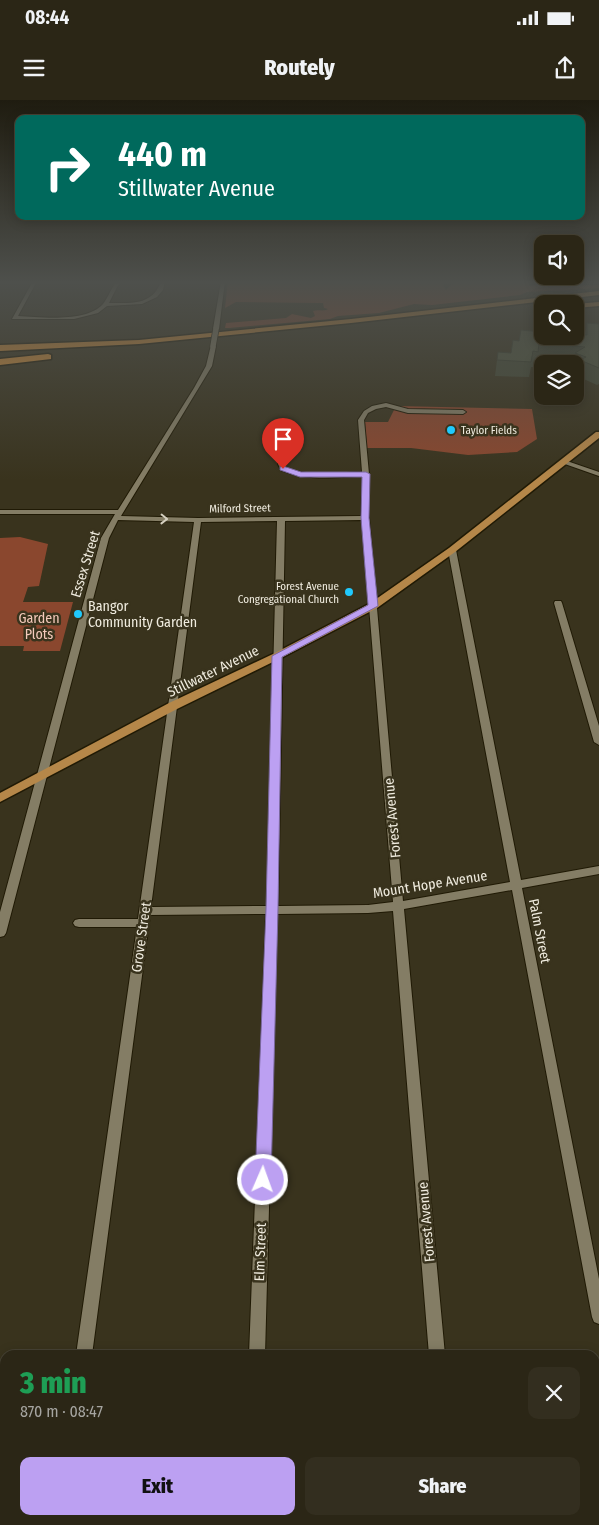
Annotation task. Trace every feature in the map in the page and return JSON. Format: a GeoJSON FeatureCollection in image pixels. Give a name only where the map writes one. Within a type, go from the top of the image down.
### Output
{"type":"FeatureCollection","features":[{"type":"Feature","properties":{"kind":"highway"},"geometry":{"type":"LineString","coordinates":[[0,349],[34,348]]}},
{"type":"Feature","properties":{"kind":"highway"},"geometry":{"type":"LineString","coordinates":[[0,349],[65,348]]}},
{"type":"Feature","properties":{"kind":"highway"},"geometry":{"type":"LineString","coordinates":[[0,362],[118,348]]}},
{"type":"Feature","properties":{"kind":"main road","name":"Stillwater Avenue"},"geometry":{"type":"LineString","coordinates":[[0,798],[173,706],[277,656],[373,606],[452,550],[599,434]]}},
{"type":"Feature","properties":{"kind":"street","name":"Essex Street"},"geometry":{"type":"LineString","coordinates":[[0,933],[105,538],[197,388],[209,366],[214,348]]}},
{"type":"Feature","properties":{"kind":"street","name":"Forest Avenue"},"geometry":{"type":"LineString","coordinates":[[437,1350],[365,518],[366,474],[361,420],[366,412],[374,407],[386,405],[408,411],[463,412]]}},
{"type":"Feature","properties":{"kind":"street"},"geometry":{"type":"LineString","coordinates":[[294,434],[281,464],[283,469],[300,474],[366,474]]}},
{"type":"Feature","properties":{"kind":"street"},"geometry":{"type":"LineString","coordinates":[[564,462],[599,474]]}},
{"type":"Feature","properties":{"kind":"street","name":"Milford Street"},"geometry":{"type":"LineString","coordinates":[[0,512],[118,515],[198,520],[365,518]]}},
{"type":"Feature","properties":{"kind":"street","name":"Elm Street"},"geometry":{"type":"LineString","coordinates":[[257,1350],[272,909],[280,518]]}},
{"type":"Feature","properties":{"kind":"street","name":"Grove Street"},"geometry":{"type":"LineString","coordinates":[[85,1350],[198,520]]}},
{"type":"Feature","properties":{"kind":"street","name":"Palm Street"},"geometry":{"type":"LineString","coordinates":[[452,550],[599,1317]]}},
{"type":"Feature","properties":{"kind":"street"},"geometry":{"type":"LineString","coordinates":[[558,603],[599,742]]}},
{"type":"Feature","properties":{"kind":"street","name":"Mount Hope Avenue"},"geometry":{"type":"LineString","coordinates":[[79,923],[272,909],[368,909],[399,906],[599,870]]}},
{"type":"Feature","properties":{"kind":"green space","name":"Taylor Fields"},"geometry":{"type":"Polygon","coordinates":[[[396,406],[532,409],[537,439],[517,452],[468,455],[411,448],[367,448],[365,422],[388,422],[396,406]]]}},
{"type":"Feature","properties":{"kind":"green space","name":"Garden Plots"},"geometry":{"type":"Polygon","coordinates":[[[20,537],[48,544],[39,586],[28,587],[23,602],[73,602],[60,651],[23,651],[24,646],[0,646],[0,538],[20,537]]]}},
{"type":"Feature","properties":{"kind":"building"},"geometry":{"type":"Polygon","coordinates":[[[512,348],[538,348],[538,352],[533,351],[531,362],[497,360],[498,352],[511,353],[512,348]]]}},
{"type":"Feature","properties":{"kind":"building"},"geometry":{"type":"Polygon","coordinates":[[[584,348],[599,348],[599,368],[584,362],[586,357],[575,353],[584,348]]]}},
{"type":"Feature","properties":{"kind":"place","name":"Taylor Fields"},"geometry":{"type":"Point","coordinates":[451,430]}},
{"type":"Feature","properties":{"kind":"place","name":"Forest Avenue Congregational Church"},"geometry":{"type":"Point","coordinates":[349,592]}},
{"type":"Feature","properties":{"kind":"place","name":"Bangor Community Garden"},"geometry":{"type":"Point","coordinates":[78,614]}},
{"type":"Feature","properties":{"kind":"route"},"geometry":{"type":"LineString","coordinates":[[263,1180],[272,909],[277,656],[373,606],[365,518],[366,474],[300,474],[283,469]]}}]}
